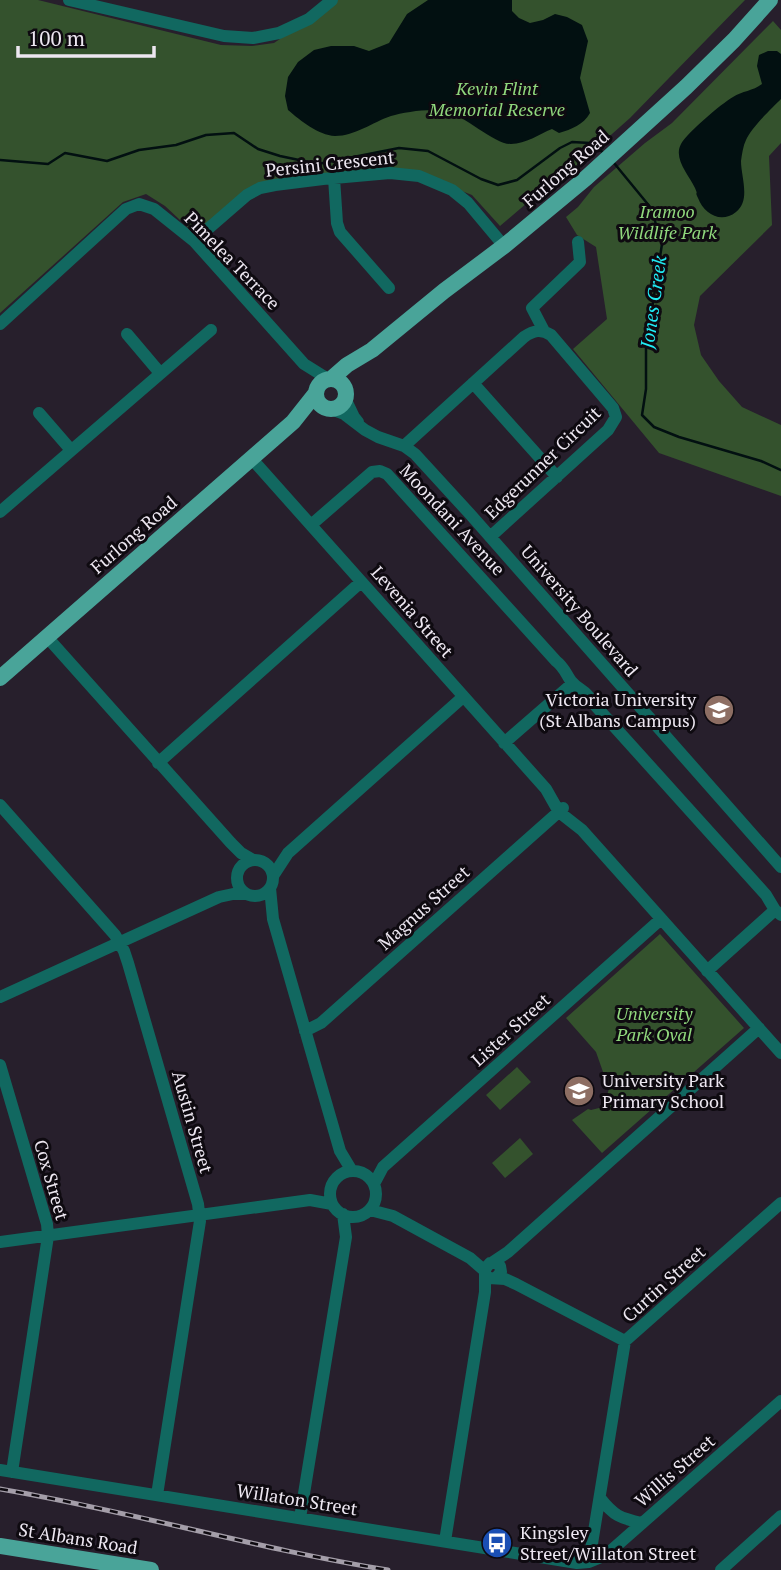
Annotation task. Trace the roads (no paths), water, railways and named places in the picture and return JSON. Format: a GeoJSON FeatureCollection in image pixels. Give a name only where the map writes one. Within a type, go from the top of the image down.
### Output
{"type":"FeatureCollection","features":[{"type":"Feature","properties":{"kind":"main road","name":"Furlong Road"},"geometry":{"type":"LineString","coordinates":[[0,678],[293,422],[323,386],[347,365],[372,350],[505,246],[586,178],[687,87],[770,0]]}},
{"type":"Feature","properties":{"kind":"main road","name":"Furlong Road"},"geometry":{"type":"LineString","coordinates":[[345,394],[356,369],[372,350]]}},
{"type":"Feature","properties":{"kind":"main road"},"geometry":{"type":"LineString","coordinates":[[340,382],[345,394],[343,402],[337,407],[327,408],[320,404],[323,386],[340,382]]}},
{"type":"Feature","properties":{"kind":"main road","name":"Furlong Road"},"geometry":{"type":"LineString","coordinates":[[293,422],[327,408]]}},
{"type":"Feature","properties":{"kind":"main road","name":"St Albans Road"},"geometry":{"type":"LineString","coordinates":[[0,1546],[151,1570]]}},
{"type":"Feature","properties":{"kind":"street"},"geometry":{"type":"LineString","coordinates":[[69,0],[124,6],[224,36],[253,38],[279,33],[309,19],[324,3]]}},
{"type":"Feature","properties":{"kind":"street","name":"Persini Crescent"},"geometry":{"type":"LineString","coordinates":[[194,241],[247,195],[260,188],[390,173],[419,176],[452,190],[505,246]]}},
{"type":"Feature","properties":{"kind":"street"},"geometry":{"type":"LineString","coordinates":[[334,178],[337,223],[341,232],[389,288]]}},
{"type":"Feature","properties":{"kind":"street","name":"Pimelea Terrace"},"geometry":{"type":"LineString","coordinates":[[0,324],[126,209],[139,204],[154,209],[194,241],[323,386]]}},
{"type":"Feature","properties":{"kind":"street"},"geometry":{"type":"LineString","coordinates":[[404,446],[524,337],[533,331],[544,331],[532,307],[580,262],[578,242]]}},
{"type":"Feature","properties":{"kind":"street"},"geometry":{"type":"LineString","coordinates":[[0,512],[211,330]]}},
{"type":"Feature","properties":{"kind":"street","name":"Edgerunner Circuit"},"geometry":{"type":"LineString","coordinates":[[491,537],[608,430],[616,418],[613,408],[605,398],[551,335],[544,331]]}},
{"type":"Feature","properties":{"kind":"street"},"geometry":{"type":"LineString","coordinates":[[127,334],[160,373]]}},
{"type":"Feature","properties":{"kind":"street"},"geometry":{"type":"LineString","coordinates":[[473,383],[557,477]]}},
{"type":"Feature","properties":{"kind":"street"},"geometry":{"type":"LineString","coordinates":[[345,394],[354,417],[365,430]]}},
{"type":"Feature","properties":{"kind":"street","name":"University Boulevard"},"geometry":{"type":"LineString","coordinates":[[327,408],[344,414],[378,438],[404,446],[436,475],[781,867]]}},
{"type":"Feature","properties":{"kind":"street"},"geometry":{"type":"LineString","coordinates":[[39,413],[71,450]]}},
{"type":"Feature","properties":{"kind":"street","name":"Levenia Street"},"geometry":{"type":"LineString","coordinates":[[251,459],[545,789],[555,795],[561,810],[577,820],[582,830],[781,1053]]}},
{"type":"Feature","properties":{"kind":"street","name":"Moondani Avenue"},"geometry":{"type":"LineString","coordinates":[[311,525],[372,472],[387,474],[563,667],[570,685],[585,691],[770,900],[777,916]]}},
{"type":"Feature","properties":{"kind":"street"},"geometry":{"type":"LineString","coordinates":[[158,763],[361,582]]}},
{"type":"Feature","properties":{"kind":"street"},"geometry":{"type":"LineString","coordinates":[[47,637],[231,844],[269,867],[273,919],[340,1151],[339,1176],[331,1189],[332,1204],[337,1210],[349,1215],[366,1213],[376,1191],[340,1151]]}},
{"type":"Feature","properties":{"kind":"street"},"geometry":{"type":"LineString","coordinates":[[504,743],[570,685]]}},
{"type":"Feature","properties":{"kind":"street"},"geometry":{"type":"LineString","coordinates":[[219,897],[248,861],[279,857],[288,853],[463,697]]}},
{"type":"Feature","properties":{"kind":"street","name":"Austin Street"},"geometry":{"type":"LineString","coordinates":[[0,805],[120,942],[200,1214],[157,1495]]}},
{"type":"Feature","properties":{"kind":"street","name":"Magnus Street"},"geometry":{"type":"LineString","coordinates":[[305,1031],[321,1023],[561,810]]}},
{"type":"Feature","properties":{"kind":"street"},"geometry":{"type":"LineString","coordinates":[[231,844],[237,857],[238,887],[265,908],[273,919]]}},
{"type":"Feature","properties":{"kind":"street"},"geometry":{"type":"LineString","coordinates":[[0,998],[219,897],[233,894],[263,895],[288,853]]}},
{"type":"Feature","properties":{"kind":"street"},"geometry":{"type":"LineString","coordinates":[[707,971],[777,916]]}},
{"type":"Feature","properties":{"kind":"street","name":"Lister Street"},"geometry":{"type":"LineString","coordinates":[[364,1176],[383,1167],[661,919]]}},
{"type":"Feature","properties":{"kind":"street"},"geometry":{"type":"LineString","coordinates":[[445,1541],[485,1292],[493,1270],[508,1252],[759,1028]]}},
{"type":"Feature","properties":{"kind":"street","name":"Cox Street"},"geometry":{"type":"LineString","coordinates":[[0,1065],[47,1224],[48,1236],[6,1471]]}},
{"type":"Feature","properties":{"kind":"street"},"geometry":{"type":"LineString","coordinates":[[339,1176],[364,1176]]}},
{"type":"Feature","properties":{"kind":"street"},"geometry":{"type":"LineString","coordinates":[[310,1200],[331,1189]]}},
{"type":"Feature","properties":{"kind":"street"},"geometry":{"type":"LineString","coordinates":[[0,1242],[310,1200],[332,1204]]}},
{"type":"Feature","properties":{"kind":"street","name":"Curtin Street"},"geometry":{"type":"LineString","coordinates":[[589,1562],[625,1341],[781,1203]]}},
{"type":"Feature","properties":{"kind":"street"},"geometry":{"type":"LineString","coordinates":[[372,1204],[625,1341]]}},
{"type":"Feature","properties":{"kind":"street"},"geometry":{"type":"LineString","coordinates":[[300,1518],[349,1215]]}},
{"type":"Feature","properties":{"kind":"street","name":"Willis Street"},"geometry":{"type":"LineString","coordinates":[[589,1562],[606,1555],[781,1401]]}},
{"type":"Feature","properties":{"kind":"street","name":"Willaton Street"},"geometry":{"type":"LineString","coordinates":[[6,1471],[577,1563],[589,1562]]}},
{"type":"Feature","properties":{"kind":"street"},"geometry":{"type":"LineString","coordinates":[[600,1498],[619,1518],[642,1523]]}},
{"type":"Feature","properties":{"kind":"street"},"geometry":{"type":"LineString","coordinates":[[721,1570],[781,1516]]}},
{"type":"Feature","properties":{"kind":"waterway","name":"Jones Creek"},"geometry":{"type":"LineString","coordinates":[[0,160],[48,164],[65,153],[107,161],[139,150],[176,145],[206,135],[234,133],[258,149],[318,164],[399,148],[428,151],[498,185],[517,180],[572,142],[590,143],[604,153]]}},
{"type":"Feature","properties":{"kind":"waterway","name":"Jones Creek"},"geometry":{"type":"LineString","coordinates":[[614,163],[651,208],[662,244],[646,348],[646,389],[642,415],[654,427],[679,437],[761,461],[781,470]]}},
{"type":"Feature","properties":{"kind":"railway"},"geometry":{"type":"LineString","coordinates":[[0,1489],[290,1552],[388,1570]]}},
{"type":"Feature","properties":{"kind":"place","name":"Victoria University (St Albans Campus)"},"geometry":{"type":"Point","coordinates":[719,710]}},
{"type":"Feature","properties":{"kind":"place","name":"University Park Primary School"},"geometry":{"type":"Point","coordinates":[579,1091]}},
{"type":"Feature","properties":{"kind":"place","name":"Kingsley Street/Willaton Street"},"geometry":{"type":"Point","coordinates":[497,1543]}},
{"type":"Feature","properties":{"kind":"park label","name":"Kevin Flint Memorial Reserve"},"geometry":{"type":"Point","coordinates":[497,99]}},
{"type":"Feature","properties":{"kind":"park label","name":"Iramoo Wildlife Park"},"geometry":{"type":"Point","coordinates":[667,222]}},
{"type":"Feature","properties":{"kind":"park label","name":"University Park Oval"},"geometry":{"type":"Point","coordinates":[654,1024]}}]}
